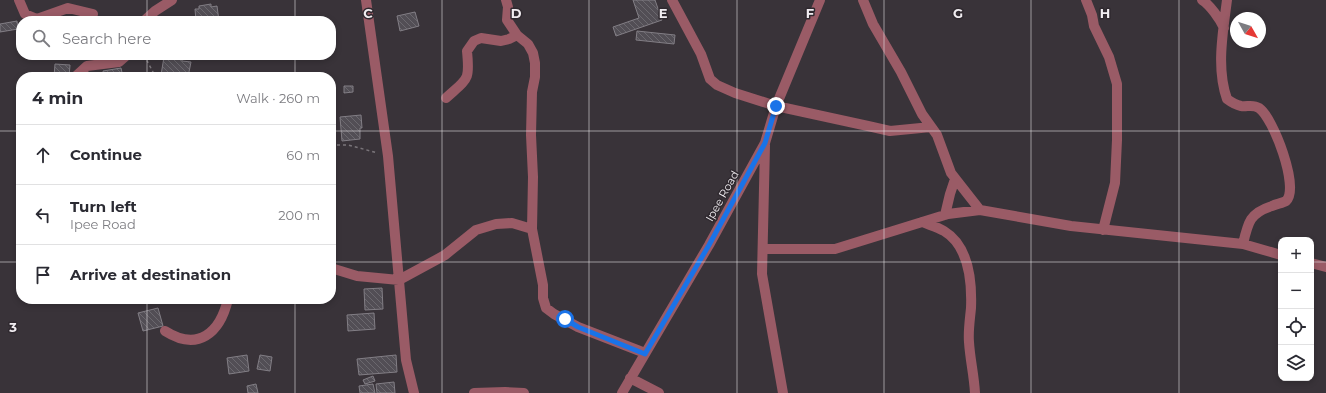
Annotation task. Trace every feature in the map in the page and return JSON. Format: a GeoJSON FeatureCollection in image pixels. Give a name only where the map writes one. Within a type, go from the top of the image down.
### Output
{"type":"FeatureCollection","features":[{"type":"Feature","properties":{"kind":"street"},"geometry":{"type":"LineString","coordinates":[[18,0],[25,14],[30,16]]}},
{"type":"Feature","properties":{"kind":"street"},"geometry":{"type":"LineString","coordinates":[[150,16],[172,0]]}},
{"type":"Feature","properties":{"kind":"street"},"geometry":{"type":"LineString","coordinates":[[366,0],[388,156],[406,360],[414,393]]}},
{"type":"Feature","properties":{"kind":"street"},"geometry":{"type":"LineString","coordinates":[[506,0],[508,7],[507,20],[517,35],[528,44],[533,53],[535,63],[535,77],[532,92],[531,135],[533,177],[532,229],[543,286],[543,298],[546,308],[578,327],[645,354]]}},
{"type":"Feature","properties":{"kind":"street"},"geometry":{"type":"LineString","coordinates":[[672,0],[701,54],[710,79],[735,93],[776,106],[890,131],[931,127]]}},
{"type":"Feature","properties":{"kind":"street","name":"Ipee Road"},"geometry":{"type":"LineString","coordinates":[[622,393],[709,245],[765,143],[776,106],[820,0]]}},
{"type":"Feature","properties":{"kind":"street"},"geometry":{"type":"LineString","coordinates":[[863,0],[873,24],[940,144],[951,173],[980,210]]}},
{"type":"Feature","properties":{"kind":"street"},"geometry":{"type":"LineString","coordinates":[[1086,0],[1092,15],[1094,26],[1109,57],[1117,84],[1115,183],[1103,230]]}},
{"type":"Feature","properties":{"kind":"street"},"geometry":{"type":"LineString","coordinates":[[1202,0],[1207,3],[1224,28]]}},
{"type":"Feature","properties":{"kind":"street"},"geometry":{"type":"LineString","coordinates":[[1226,0],[1222,64],[1223,86],[1228,99],[1242,106],[1252,105],[1259,108],[1264,113],[1272,126],[1280,145],[1291,188],[1290,196],[1286,202],[1259,210],[1252,218],[1247,226],[1243,244]]}},
{"type":"Feature","properties":{"kind":"street"},"geometry":{"type":"LineString","coordinates":[[45,16],[68,8],[93,14]]}},
{"type":"Feature","properties":{"kind":"street"},"geometry":{"type":"LineString","coordinates":[[446,98],[466,79],[469,66],[467,51],[474,41],[481,38],[501,41],[517,35]]}},
{"type":"Feature","properties":{"kind":"street"},"geometry":{"type":"LineString","coordinates":[[80,72],[87,66],[119,62],[121,60]]}},
{"type":"Feature","properties":{"kind":"street"},"geometry":{"type":"LineString","coordinates":[[765,143],[764,249],[762,274],[783,393]]}},
{"type":"Feature","properties":{"kind":"street"},"geometry":{"type":"LineString","coordinates":[[945,215],[955,179]]}},
{"type":"Feature","properties":{"kind":"street"},"geometry":{"type":"LineString","coordinates":[[764,249],[835,249],[945,215],[980,210],[1071,226],[1243,244],[1278,254]]}},
{"type":"Feature","properties":{"kind":"street"},"geometry":{"type":"LineString","coordinates":[[922,222],[944,231],[953,238],[966,261],[971,307],[968,341],[975,393]]}},
{"type":"Feature","properties":{"kind":"street"},"geometry":{"type":"LineString","coordinates":[[336,270],[357,276],[399,280],[445,255],[476,230],[496,224],[512,223],[532,229]]}},
{"type":"Feature","properties":{"kind":"street"},"geometry":{"type":"LineString","coordinates":[[1314,264],[1326,267]]}},
{"type":"Feature","properties":{"kind":"street"},"geometry":{"type":"LineString","coordinates":[[165,331],[172,336],[184,340],[197,340],[217,326],[222,318],[226,304]]}},
{"type":"Feature","properties":{"kind":"street"},"geometry":{"type":"LineString","coordinates":[[630,378],[659,393]]}},
{"type":"Feature","properties":{"kind":"street"},"geometry":{"type":"LineString","coordinates":[[474,393],[524,393]]}},
{"type":"Feature","properties":{"kind":"path"},"geometry":{"type":"LineString","coordinates":[[147,60],[153,72]]}},
{"type":"Feature","properties":{"kind":"path"},"geometry":{"type":"LineString","coordinates":[[336,145],[348,145],[388,156]]}},
{"type":"Feature","properties":{"kind":"building"},"geometry":{"type":"Polygon","coordinates":[[[633,0],[655,0],[662,20],[616,36],[613,27],[639,18],[633,0]]]}},
{"type":"Feature","properties":{"kind":"building"},"geometry":{"type":"Polygon","coordinates":[[[211,4],[211,7],[217,6],[218,16],[196,16],[195,9],[199,9],[199,6],[211,4]]]}},
{"type":"Feature","properties":{"kind":"building"},"geometry":{"type":"Polygon","coordinates":[[[415,12],[419,26],[400,31],[397,16],[415,12]]]}},
{"type":"Feature","properties":{"kind":"building"},"geometry":{"type":"Polygon","coordinates":[[[16,21],[16,29],[0,32],[0,24],[16,21]]]}},
{"type":"Feature","properties":{"kind":"building"},"geometry":{"type":"Polygon","coordinates":[[[637,31],[675,35],[674,44],[636,40],[637,31]]]}},
{"type":"Feature","properties":{"kind":"building"},"geometry":{"type":"Polygon","coordinates":[[[164,60],[182,60],[191,62],[189,72],[162,72],[164,60]]]}},
{"type":"Feature","properties":{"kind":"building"},"geometry":{"type":"Polygon","coordinates":[[[55,64],[70,65],[69,72],[54,72],[55,64]]]}},
{"type":"Feature","properties":{"kind":"building"},"geometry":{"type":"Polygon","coordinates":[[[121,68],[122,72],[103,72],[121,68]]]}},
{"type":"Feature","properties":{"kind":"building"},"geometry":{"type":"Polygon","coordinates":[[[344,86],[353,86],[353,92],[344,93],[344,86]]]}},
{"type":"Feature","properties":{"kind":"building"},"geometry":{"type":"Polygon","coordinates":[[[361,115],[362,128],[360,128],[360,139],[342,141],[340,117],[361,115]]]}},
{"type":"Feature","properties":{"kind":"building"},"geometry":{"type":"Polygon","coordinates":[[[382,288],[383,309],[365,310],[364,289],[382,288]]]}},
{"type":"Feature","properties":{"kind":"building"},"geometry":{"type":"Polygon","coordinates":[[[158,308],[163,326],[143,331],[138,313],[158,308]]]}},
{"type":"Feature","properties":{"kind":"building"},"geometry":{"type":"Polygon","coordinates":[[[374,313],[375,329],[348,331],[347,315],[374,313]]]}},
{"type":"Feature","properties":{"kind":"building"},"geometry":{"type":"Polygon","coordinates":[[[247,355],[249,371],[229,374],[227,358],[247,355]]]}},
{"type":"Feature","properties":{"kind":"building"},"geometry":{"type":"Polygon","coordinates":[[[260,355],[272,357],[270,371],[257,369],[260,355]]]}},
{"type":"Feature","properties":{"kind":"building"},"geometry":{"type":"Polygon","coordinates":[[[396,355],[397,372],[359,375],[357,359],[396,355]]]}},
{"type":"Feature","properties":{"kind":"building"},"geometry":{"type":"Polygon","coordinates":[[[373,376],[375,381],[365,384],[363,380],[373,376]]]}},
{"type":"Feature","properties":{"kind":"building"},"geometry":{"type":"Polygon","coordinates":[[[394,382],[395,393],[377,393],[376,384],[394,382]]]}},
{"type":"Feature","properties":{"kind":"building"},"geometry":{"type":"Polygon","coordinates":[[[256,384],[258,393],[248,393],[247,386],[256,384]]]}},
{"type":"Feature","properties":{"kind":"building"},"geometry":{"type":"Polygon","coordinates":[[[373,384],[375,393],[360,393],[359,386],[373,384]]]}},
{"type":"Feature","properties":{"kind":"route"},"geometry":{"type":"LineString","coordinates":[[565,319],[578,327],[645,354],[709,245],[765,143],[776,106]]}}]}
